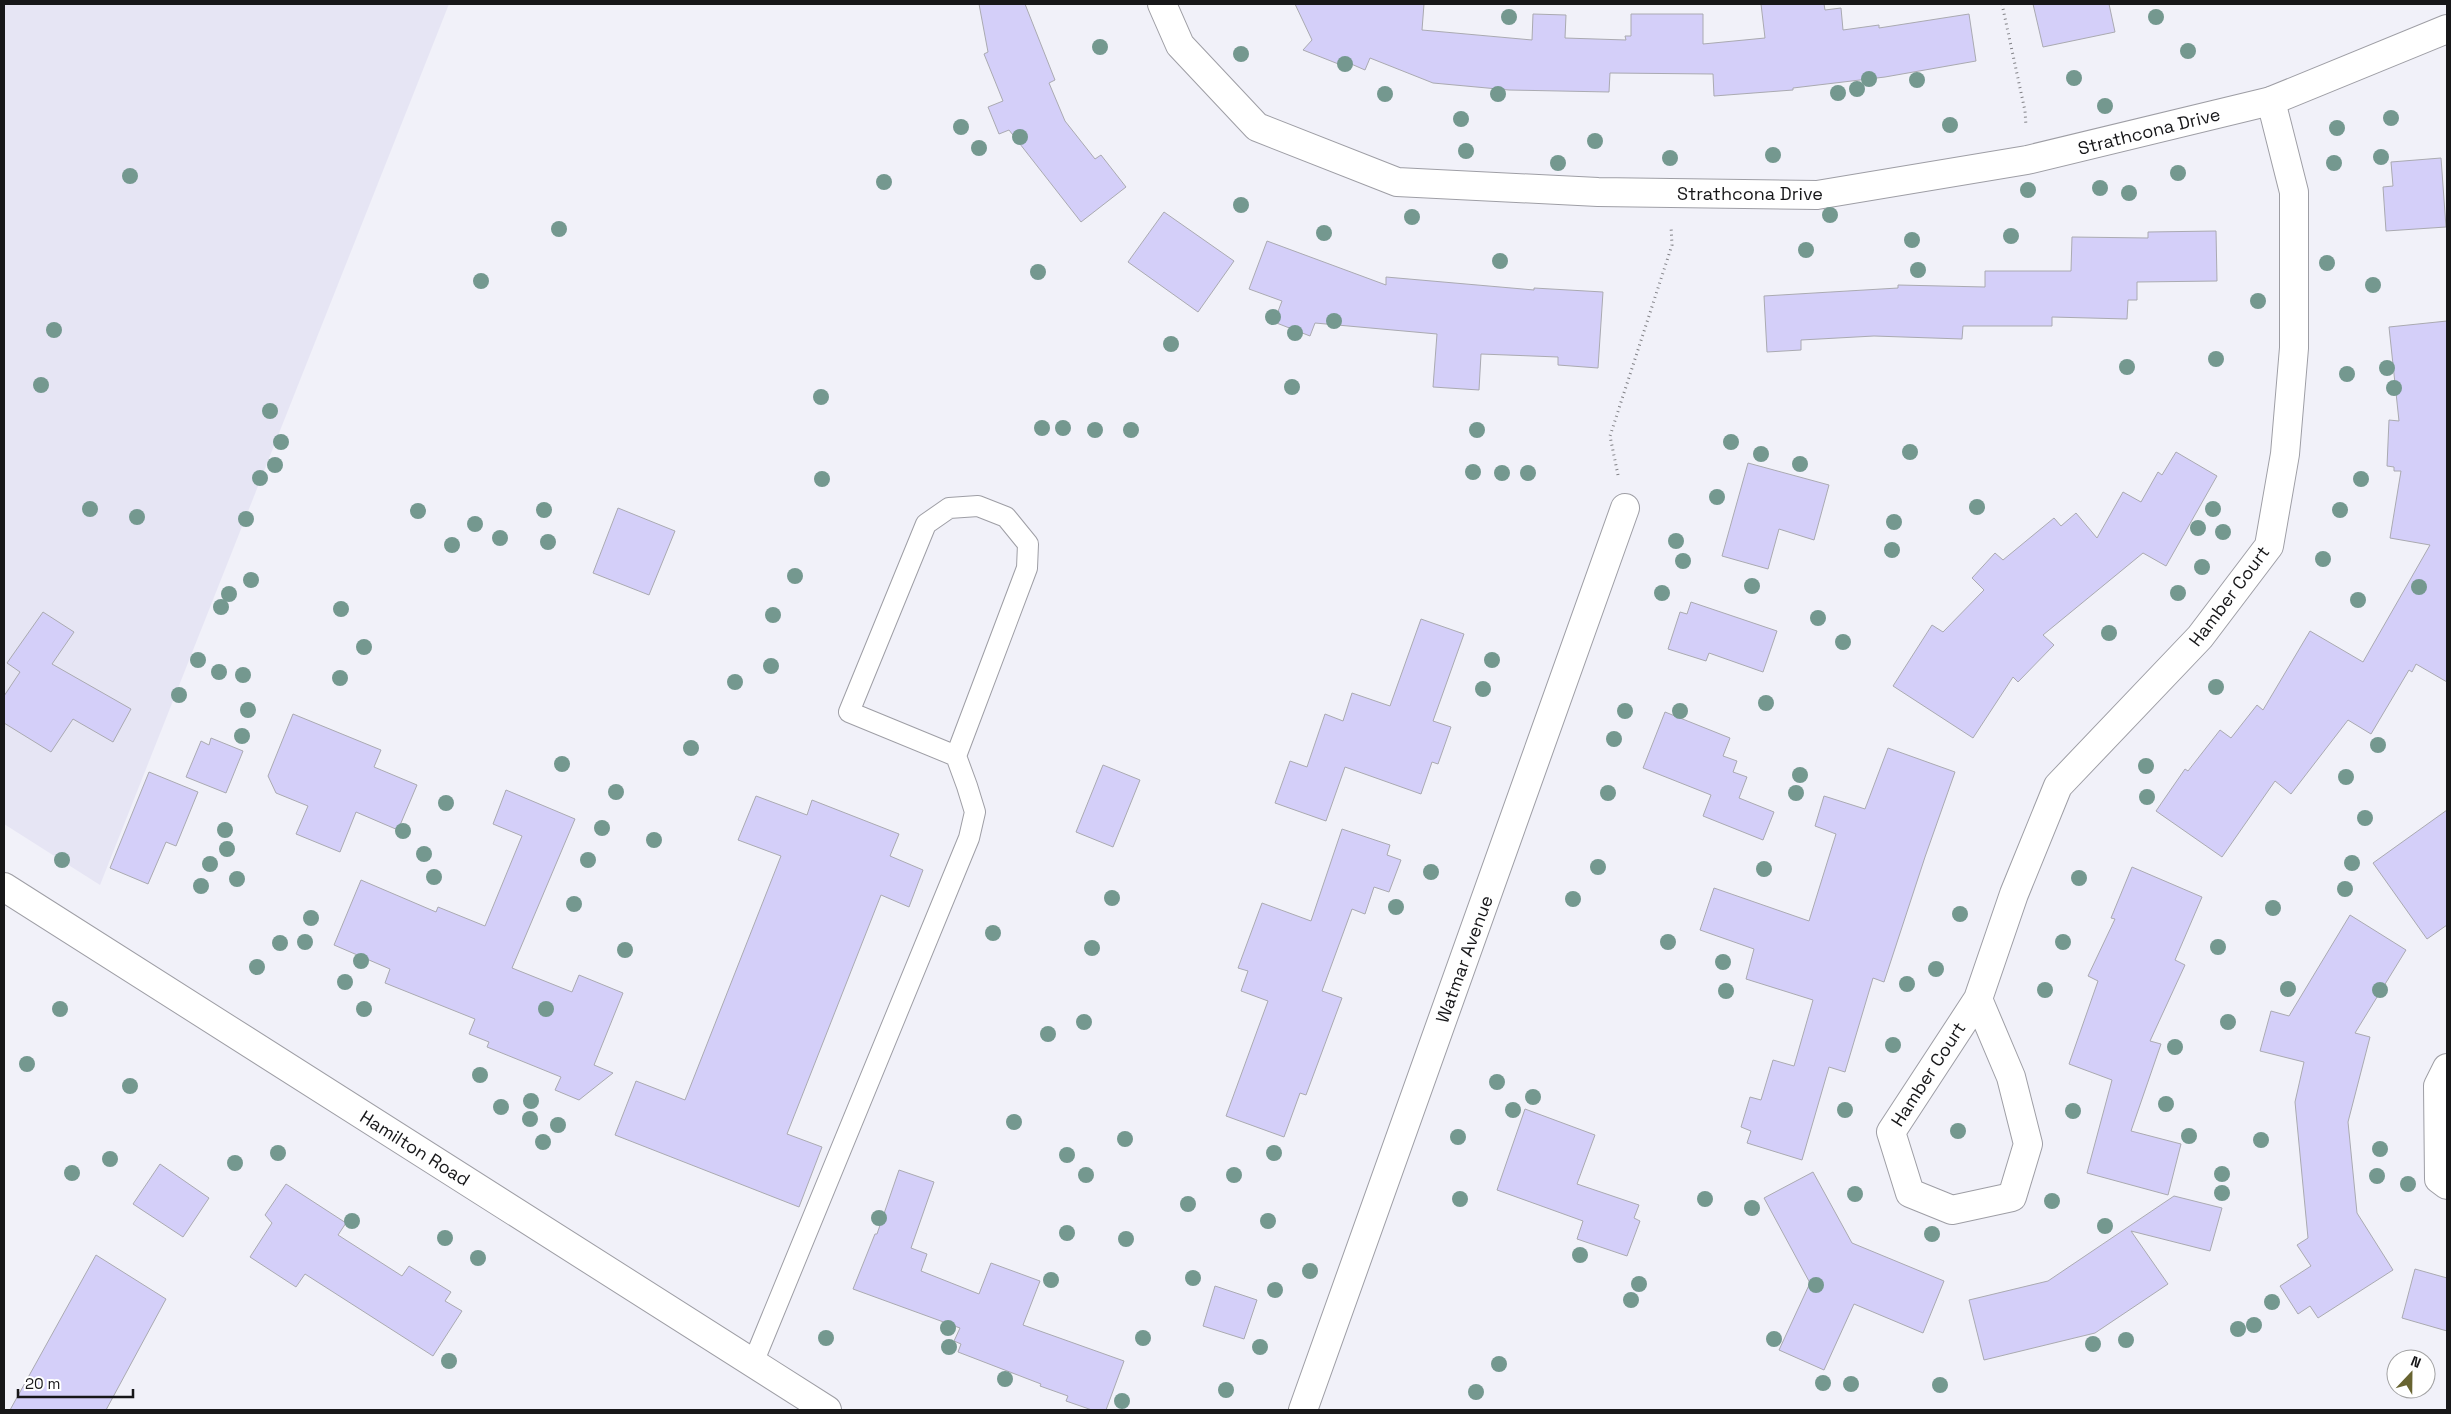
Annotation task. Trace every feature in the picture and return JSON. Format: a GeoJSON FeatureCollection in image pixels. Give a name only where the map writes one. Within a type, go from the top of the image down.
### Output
{"type":"FeatureCollection","features":[{"type":"Feature","properties":{"kind":"street","name":"Strathcona Drive"},"geometry":{"type":"LineString","coordinates":[[1162,4],[1180,45],[1257,127],[1397,182],[1670,193],[1817,195],[2027,160],[2271,101],[2447,29]]}},
{"type":"Feature","properties":{"kind":"street","name":"Hamber Court"},"geometry":{"type":"LineString","coordinates":[[1978,999],[2011,1077],[2028,1144],[2012,1197],[1952,1210],[1910,1193],[1891,1132],[1978,999],[2014,894],[2058,786],[2200,637],[2269,546],[2284,454],[2294,328],[2294,192],[2271,101]]}},
{"type":"Feature","properties":{"kind":"street","name":"Watmar Avenue"},"geometry":{"type":"LineString","coordinates":[[1303,1410],[1625,508]]}},
{"type":"Feature","properties":{"kind":"street","name":"Hamilton Road"},"geometry":{"type":"LineString","coordinates":[[4,887],[827,1410]]}},
{"type":"Feature","properties":{"kind":"street"},"geometry":{"type":"LineString","coordinates":[[2447,1068],[2438,1086],[2439,1179],[2447,1185]]}},
{"type":"Feature","properties":{"kind":"lane"},"geometry":{"type":"LineString","coordinates":[[753,1363],[970,838],[974,812],[956,756],[1027,568],[1028,544],[1006,517],[978,506],[949,508],[926,524],[849,712],[956,756]]}},
{"type":"Feature","properties":{"kind":"path"},"geometry":{"type":"LineString","coordinates":[[2002,4],[2026,111],[2027,160]]}},
{"type":"Feature","properties":{"kind":"path"},"geometry":{"type":"LineString","coordinates":[[1625,508],[1610,436],[1672,245],[1670,193]]}},
{"type":"Feature","properties":{"kind":"shaded area"},"geometry":{"type":"Polygon","coordinates":[[[4,4],[449,4],[100,885],[4,824],[4,4]]]}},
{"type":"Feature","properties":{"kind":"building"},"geometry":{"type":"Polygon","coordinates":[[[979,4],[1025,4],[1055,80],[1049,83],[1065,121],[1095,159],[1101,155],[1126,187],[1081,222],[1009,130],[999,134],[988,107],[1003,101],[984,54],[988,52],[979,4]]]}},
{"type":"Feature","properties":{"kind":"building"},"geometry":{"type":"Polygon","coordinates":[[[1295,4],[1424,4],[1422,30],[1532,40],[1533,14],[1566,15],[1565,38],[1626,40],[1625,36],[1631,36],[1631,14],[1703,14],[1703,44],[1765,38],[1761,4],[1824,4],[1825,10],[1841,8],[1843,30],[1879,25],[1879,28],[1969,14],[1976,61],[1885,77],[1793,88],[1793,90],[1714,96],[1713,74],[1610,73],[1609,92],[1509,90],[1433,83],[1370,58],[1365,70],[1342,60],[1341,65],[1303,50],[1312,40],[1295,4]]]}},
{"type":"Feature","properties":{"kind":"building"},"geometry":{"type":"Polygon","coordinates":[[[2033,4],[2109,4],[2115,32],[2043,47],[2033,4]]]}},
{"type":"Feature","properties":{"kind":"building"},"geometry":{"type":"Polygon","coordinates":[[[2441,158],[2446,227],[2386,231],[2383,187],[2393,186],[2391,162],[2441,158]]]}},
{"type":"Feature","properties":{"kind":"building"},"geometry":{"type":"Polygon","coordinates":[[[1164,212],[1234,261],[1198,312],[1128,262],[1164,212]]]}},
{"type":"Feature","properties":{"kind":"building"},"geometry":{"type":"Polygon","coordinates":[[[2216,231],[2217,281],[2137,282],[2137,300],[2128,300],[2127,319],[2052,317],[2052,326],[1963,326],[1962,339],[1874,336],[1801,340],[1801,350],[1767,352],[1764,296],[1898,288],[1898,285],[1985,287],[1985,271],[2071,271],[2072,237],[2148,238],[2148,232],[2216,231]]]}},
{"type":"Feature","properties":{"kind":"building"},"geometry":{"type":"Polygon","coordinates":[[[1267,241],[1386,285],[1386,277],[1534,290],[1534,288],[1603,292],[1598,368],[1558,365],[1558,357],[1481,354],[1479,390],[1433,387],[1437,334],[1315,323],[1310,336],[1274,322],[1282,301],[1249,289],[1267,241]]]}},
{"type":"Feature","properties":{"kind":"building"},"geometry":{"type":"Polygon","coordinates":[[[2447,321],[2447,682],[2416,664],[2412,672],[2409,670],[2371,734],[2348,720],[2291,794],[2275,781],[2222,857],[2156,811],[2185,769],[2188,771],[2220,730],[2231,738],[2257,705],[2263,710],[2310,631],[2363,662],[2430,545],[2390,538],[2401,471],[2394,471],[2394,467],[2387,466],[2389,420],[2399,421],[2389,327],[2447,321]]]}},
{"type":"Feature","properties":{"kind":"building"},"geometry":{"type":"Polygon","coordinates":[[[2176,452],[2217,476],[2166,566],[2143,553],[2043,635],[2054,645],[2018,682],[2013,677],[1973,738],[1893,686],[1932,625],[1943,632],[1984,590],[1972,578],[1995,553],[2003,560],[2054,518],[2061,526],[2076,513],[2097,538],[2123,492],[2141,502],[2158,472],[2162,475],[2176,452]]]}},
{"type":"Feature","properties":{"kind":"building"},"geometry":{"type":"Polygon","coordinates":[[[1748,463],[1829,485],[1814,540],[1779,529],[1768,569],[1722,556],[1748,463]]]}},
{"type":"Feature","properties":{"kind":"building"},"geometry":{"type":"Polygon","coordinates":[[[618,508],[675,531],[649,595],[593,573],[618,508]]]}},
{"type":"Feature","properties":{"kind":"building"},"geometry":{"type":"Polygon","coordinates":[[[1691,602],[1777,631],[1763,672],[1709,653],[1706,661],[1668,649],[1680,612],[1687,614],[1691,602]]]}},
{"type":"Feature","properties":{"kind":"building"},"geometry":{"type":"Polygon","coordinates":[[[43,612],[74,632],[52,664],[131,709],[113,742],[73,719],[51,752],[4,723],[4,696],[20,672],[7,663],[43,612]]]}},
{"type":"Feature","properties":{"kind":"building"},"geometry":{"type":"Polygon","coordinates":[[[1421,619],[1464,634],[1433,721],[1451,727],[1438,764],[1432,762],[1421,794],[1345,767],[1326,821],[1275,803],[1290,761],[1307,767],[1325,714],[1343,721],[1352,693],[1390,706],[1421,619]]]}},
{"type":"Feature","properties":{"kind":"building"},"geometry":{"type":"Polygon","coordinates":[[[1665,712],[1730,738],[1723,756],[1737,761],[1733,772],[1747,777],[1739,798],[1774,812],[1763,840],[1703,816],[1711,795],[1643,768],[1665,712]]]}},
{"type":"Feature","properties":{"kind":"building"},"geometry":{"type":"Polygon","coordinates":[[[293,714],[381,750],[374,767],[417,785],[398,830],[356,812],[340,852],[296,834],[308,806],[276,793],[268,776],[293,714]]]}},
{"type":"Feature","properties":{"kind":"building"},"geometry":{"type":"Polygon","coordinates":[[[211,738],[243,751],[226,793],[186,777],[201,741],[209,745],[211,738]]]}},
{"type":"Feature","properties":{"kind":"building"},"geometry":{"type":"Polygon","coordinates":[[[1888,748],[1955,772],[1884,982],[1873,978],[1845,1072],[1829,1067],[1802,1160],[1747,1143],[1751,1131],[1741,1127],[1750,1097],[1761,1100],[1773,1060],[1794,1066],[1813,1000],[1746,979],[1754,949],[1700,930],[1714,888],[1809,921],[1836,834],[1815,826],[1824,796],[1865,809],[1888,748]]]}},
{"type":"Feature","properties":{"kind":"building"},"geometry":{"type":"Polygon","coordinates":[[[1103,765],[1140,780],[1113,847],[1076,832],[1103,765]]]}},
{"type":"Feature","properties":{"kind":"building"},"geometry":{"type":"Polygon","coordinates":[[[149,772],[198,792],[176,846],[166,842],[148,884],[110,868],[149,772]]]}},
{"type":"Feature","properties":{"kind":"building"},"geometry":{"type":"Polygon","coordinates":[[[506,790],[575,819],[512,968],[572,992],[579,975],[623,993],[594,1065],[613,1073],[579,1100],[555,1090],[561,1077],[487,1047],[489,1042],[469,1034],[475,1019],[385,983],[390,969],[334,945],[361,880],[436,912],[438,907],[485,926],[522,836],[493,824],[506,790]]]}},
{"type":"Feature","properties":{"kind":"building"},"geometry":{"type":"Polygon","coordinates":[[[756,796],[807,815],[812,800],[899,834],[890,856],[923,870],[909,907],[881,895],[787,1134],[822,1147],[799,1207],[615,1135],[636,1081],[685,1100],[781,856],[738,840],[756,796]]]}},
{"type":"Feature","properties":{"kind":"building"},"geometry":{"type":"Polygon","coordinates":[[[2447,810],[2447,925],[2427,939],[2373,863],[2447,810]]]}},
{"type":"Feature","properties":{"kind":"building"},"geometry":{"type":"Polygon","coordinates":[[[1342,829],[1390,845],[1387,855],[1401,860],[1389,892],[1374,887],[1365,914],[1352,909],[1322,991],[1342,998],[1306,1095],[1300,1093],[1284,1137],[1226,1116],[1268,1001],[1241,991],[1248,971],[1238,968],[1262,903],[1311,921],[1342,829]]]}},
{"type":"Feature","properties":{"kind":"building"},"geometry":{"type":"Polygon","coordinates":[[[2132,867],[2202,897],[2175,960],[2185,965],[2150,1041],[2161,1044],[2131,1131],[2181,1144],[2168,1195],[2087,1173],[2112,1080],[2069,1064],[2098,981],[2088,976],[2115,919],[2111,918],[2132,867]]]}},
{"type":"Feature","properties":{"kind":"building"},"geometry":{"type":"Polygon","coordinates":[[[2350,915],[2406,950],[2355,1033],[2370,1037],[2348,1122],[2357,1213],[2393,1270],[2318,1318],[2310,1306],[2298,1314],[2280,1286],[2311,1266],[2297,1245],[2308,1238],[2295,1102],[2304,1062],[2260,1051],[2271,1011],[2289,1016],[2350,915]]]}},
{"type":"Feature","properties":{"kind":"building"},"geometry":{"type":"Polygon","coordinates":[[[1525,1109],[1595,1135],[1577,1184],[1639,1205],[1634,1218],[1640,1221],[1627,1256],[1577,1239],[1583,1221],[1497,1190],[1525,1109]]]}},
{"type":"Feature","properties":{"kind":"building"},"geometry":{"type":"Polygon","coordinates":[[[160,1164],[209,1198],[183,1237],[133,1204],[160,1164]]]}},
{"type":"Feature","properties":{"kind":"building"},"geometry":{"type":"Polygon","coordinates":[[[899,1170],[934,1182],[911,1248],[927,1254],[921,1271],[979,1294],[991,1263],[1040,1281],[1023,1325],[1124,1361],[1106,1410],[1092,1410],[1066,1401],[1068,1396],[958,1352],[961,1344],[954,1341],[960,1328],[853,1289],[875,1234],[877,1234],[899,1170]]]}},
{"type":"Feature","properties":{"kind":"building"},"geometry":{"type":"Polygon","coordinates":[[[1813,1172],[1852,1243],[1944,1281],[1923,1333],[1854,1304],[1824,1370],[1779,1350],[1810,1283],[1764,1198],[1813,1172]]]}},
{"type":"Feature","properties":{"kind":"building"},"geometry":{"type":"Polygon","coordinates":[[[286,1184],[346,1223],[338,1235],[402,1276],[409,1266],[451,1292],[445,1301],[462,1311],[433,1356],[305,1274],[296,1287],[250,1257],[272,1223],[265,1215],[286,1184]]]}},
{"type":"Feature","properties":{"kind":"building"},"geometry":{"type":"Polygon","coordinates":[[[2174,1196],[2222,1208],[2210,1251],[2131,1231],[2168,1284],[2095,1333],[1984,1360],[1969,1300],[2048,1281],[2174,1196]]]}},
{"type":"Feature","properties":{"kind":"building"},"geometry":{"type":"Polygon","coordinates":[[[96,1255],[166,1299],[106,1410],[10,1410],[96,1255]]]}},
{"type":"Feature","properties":{"kind":"building"},"geometry":{"type":"Polygon","coordinates":[[[2415,1269],[2447,1278],[2447,1331],[2402,1318],[2415,1269]]]}},
{"type":"Feature","properties":{"kind":"building"},"geometry":{"type":"Polygon","coordinates":[[[1215,1286],[1257,1300],[1244,1339],[1203,1326],[1215,1286]]]}}]}
